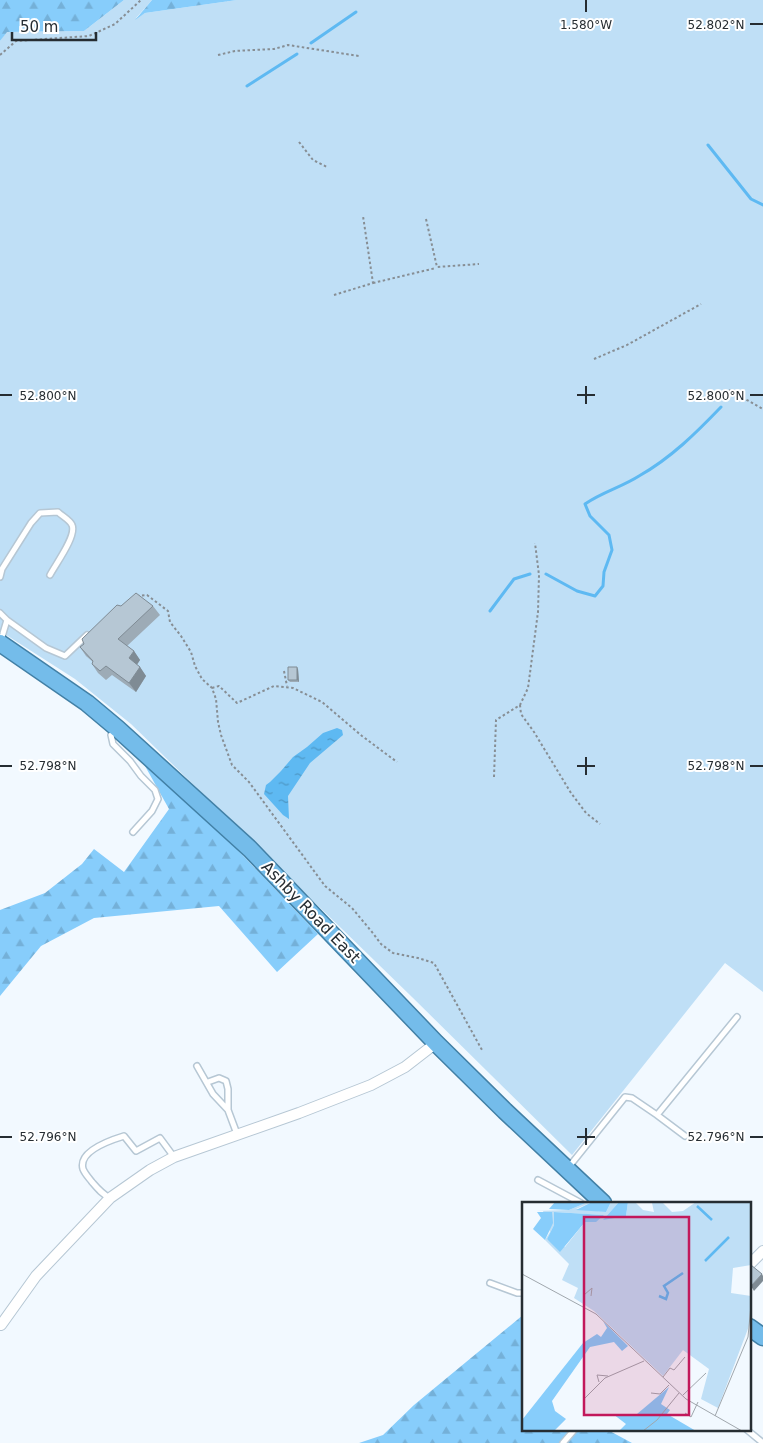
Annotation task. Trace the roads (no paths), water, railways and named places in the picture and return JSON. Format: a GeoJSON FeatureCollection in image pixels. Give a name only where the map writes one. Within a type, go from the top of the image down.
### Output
{"type":"FeatureCollection","features":[{"type":"Feature","properties":{"kind":"highway","name":"Ashby Road East"},"geometry":{"type":"LineString","coordinates":[[0,643],[87,703],[250,850],[436,1043],[566,1170],[602,1202]]}},
{"type":"Feature","properties":{"kind":"street"},"geometry":{"type":"LineString","coordinates":[[1,1324],[36,1276],[110,1198],[150,1170],[174,1157],[300,1113],[371,1085],[404,1067],[436,1043]]}},
{"type":"Feature","properties":{"kind":"street"},"geometry":{"type":"LineString","coordinates":[[750,1264],[763,1251]]}},
{"type":"Feature","properties":{"kind":"lane"},"geometry":{"type":"LineString","coordinates":[[0,577],[2,569],[31,523],[40,513],[58,512],[74,528],[72,536],[50,575]]}},
{"type":"Feature","properties":{"kind":"lane"},"geometry":{"type":"LineString","coordinates":[[0,613],[46,648],[65,656],[88,634]]}},
{"type":"Feature","properties":{"kind":"lane"},"geometry":{"type":"LineString","coordinates":[[0,643],[7,620]]}},
{"type":"Feature","properties":{"kind":"lane"},"geometry":{"type":"LineString","coordinates":[[118,729],[111,735],[113,744],[155,790],[158,799],[152,811],[133,832]]}},
{"type":"Feature","properties":{"kind":"lane"},"geometry":{"type":"LineString","coordinates":[[657,1115],[737,1017]]}},
{"type":"Feature","properties":{"kind":"lane"},"geometry":{"type":"LineString","coordinates":[[197,1066],[208,1082],[213,1094],[228,1110]]}},
{"type":"Feature","properties":{"kind":"lane"},"geometry":{"type":"LineString","coordinates":[[208,1082],[219,1078],[226,1081],[228,1110],[237,1134]]}},
{"type":"Feature","properties":{"kind":"lane"},"geometry":{"type":"LineString","coordinates":[[566,1170],[625,1097],[632,1098],[684,1136]]}},
{"type":"Feature","properties":{"kind":"lane"},"geometry":{"type":"LineString","coordinates":[[110,1198],[101,1193],[83,1168],[86,1156],[95,1148],[124,1136],[136,1151],[160,1138],[174,1157]]}},
{"type":"Feature","properties":{"kind":"lane"},"geometry":{"type":"LineString","coordinates":[[538,1180],[579,1202]]}},
{"type":"Feature","properties":{"kind":"lane"},"geometry":{"type":"LineString","coordinates":[[490,1283],[522,1293]]}},
{"type":"Feature","properties":{"kind":"lane"},"geometry":{"type":"LineString","coordinates":[[563,1443],[574,1430]]}},
{"type":"Feature","properties":{"kind":"lane"},"geometry":{"type":"LineString","coordinates":[[747,1430],[763,1443]]}},
{"type":"Feature","properties":{"kind":"water"},"geometry":{"type":"Polygon","coordinates":[[[337,728],[342,730],[343,735],[310,763],[288,796],[289,819],[264,794],[266,785],[293,757],[323,733],[337,728]]]}},
{"type":"Feature","properties":{"kind":"waterway"},"geometry":{"type":"LineString","coordinates":[[311,43],[356,12]]}},
{"type":"Feature","properties":{"kind":"waterway"},"geometry":{"type":"LineString","coordinates":[[247,86],[297,54]]}},
{"type":"Feature","properties":{"kind":"waterway"},"geometry":{"type":"LineString","coordinates":[[708,145],[751,199],[763,205]]}},
{"type":"Feature","properties":{"kind":"waterway"},"geometry":{"type":"LineString","coordinates":[[546,574],[577,591],[595,596],[603,586],[604,572],[612,550],[609,535],[590,516],[585,504],[651,469],[693,436],[721,407]]}},
{"type":"Feature","properties":{"kind":"waterway"},"geometry":{"type":"LineString","coordinates":[[490,611],[514,579],[530,574]]}}]}
